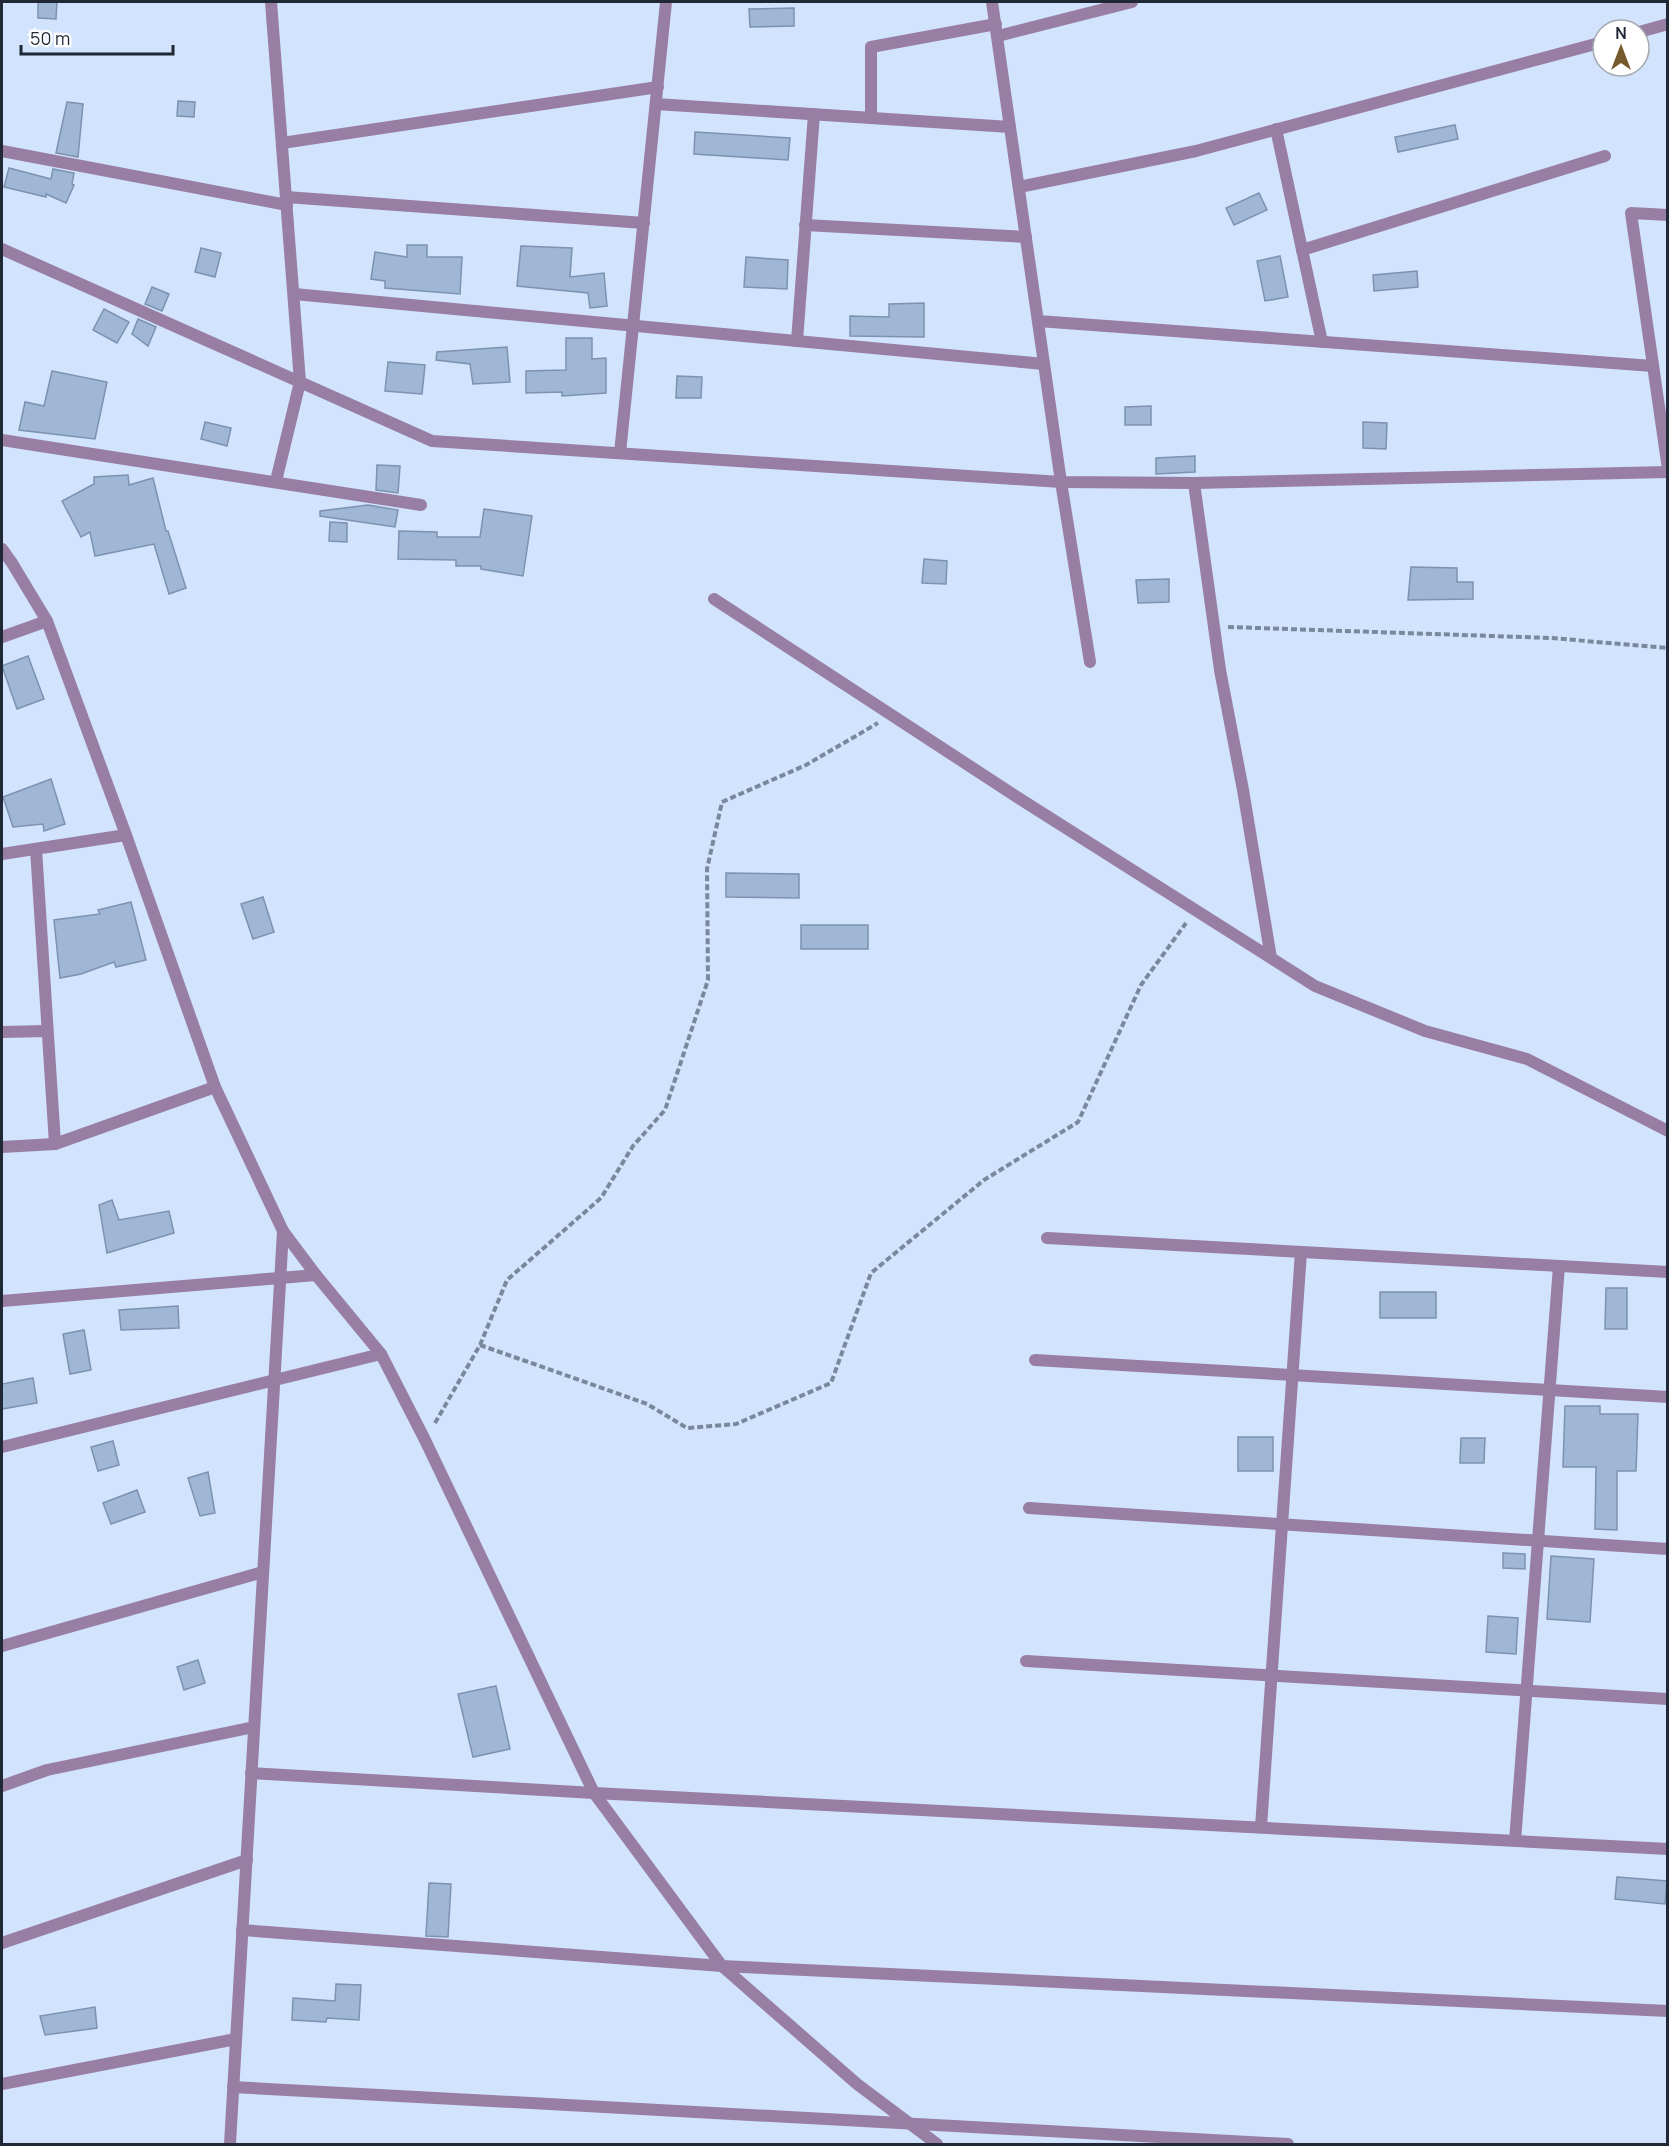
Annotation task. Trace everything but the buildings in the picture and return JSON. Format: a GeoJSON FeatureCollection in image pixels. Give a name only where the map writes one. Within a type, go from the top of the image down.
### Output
{"type":"FeatureCollection","features":[{"type":"Feature","properties":{"kind":"street"},"geometry":{"type":"LineString","coordinates":[[271,2],[300,382],[276,481]]}},
{"type":"Feature","properties":{"kind":"street"},"geometry":{"type":"LineString","coordinates":[[620,453],[666,2]]}},
{"type":"Feature","properties":{"kind":"street"},"geometry":{"type":"LineString","coordinates":[[992,2],[1061,483],[1090,662]]}},
{"type":"Feature","properties":{"kind":"street"},"geometry":{"type":"LineString","coordinates":[[872,118],[871,47],[997,30],[1132,2]]}},
{"type":"Feature","properties":{"kind":"street"},"geometry":{"type":"LineString","coordinates":[[1651,29],[1668,24]]}},
{"type":"Feature","properties":{"kind":"street"},"geometry":{"type":"LineString","coordinates":[[1019,187],[1196,151],[1591,45]]}},
{"type":"Feature","properties":{"kind":"street"},"geometry":{"type":"LineString","coordinates":[[282,143],[658,87]]}},
{"type":"Feature","properties":{"kind":"street"},"geometry":{"type":"LineString","coordinates":[[656,104],[1010,127]]}},
{"type":"Feature","properties":{"kind":"street"},"geometry":{"type":"LineString","coordinates":[[796,341],[814,114]]}},
{"type":"Feature","properties":{"kind":"street"},"geometry":{"type":"LineString","coordinates":[[1276,129],[1322,342]]}},
{"type":"Feature","properties":{"kind":"street"},"geometry":{"type":"LineString","coordinates":[[2,151],[286,201],[644,223]]}},
{"type":"Feature","properties":{"kind":"street"},"geometry":{"type":"LineString","coordinates":[[1302,250],[1605,156]]}},
{"type":"Feature","properties":{"kind":"street"},"geometry":{"type":"LineString","coordinates":[[2,249],[432,441],[1061,483],[1194,483],[1668,470],[1631,213],[1668,215]]}},
{"type":"Feature","properties":{"kind":"street"},"geometry":{"type":"LineString","coordinates":[[805,225],[1026,237]]}},
{"type":"Feature","properties":{"kind":"street"},"geometry":{"type":"LineString","coordinates":[[294,294],[1044,364]]}},
{"type":"Feature","properties":{"kind":"street"},"geometry":{"type":"LineString","coordinates":[[1038,321],[1653,366]]}},
{"type":"Feature","properties":{"kind":"street"},"geometry":{"type":"LineString","coordinates":[[2,440],[421,505]]}},
{"type":"Feature","properties":{"kind":"street"},"geometry":{"type":"LineString","coordinates":[[1194,483],[1214,626],[1271,958]]}},
{"type":"Feature","properties":{"kind":"street"},"geometry":{"type":"LineString","coordinates":[[2,549],[47,621],[215,1087],[283,1231],[381,1354],[425,1440],[594,1793],[722,1966],[857,2084],[937,2145]]}},
{"type":"Feature","properties":{"kind":"street"},"geometry":{"type":"LineString","coordinates":[[714,599],[1315,986],[1425,1031],[1527,1059],[1668,1131]]}},
{"type":"Feature","properties":{"kind":"street"},"geometry":{"type":"LineString","coordinates":[[2,638],[47,621]]}},
{"type":"Feature","properties":{"kind":"street"},"geometry":{"type":"LineString","coordinates":[[2,854],[126,835]]}},
{"type":"Feature","properties":{"kind":"street"},"geometry":{"type":"LineString","coordinates":[[36,849],[55,1144]]}},
{"type":"Feature","properties":{"kind":"street"},"geometry":{"type":"LineString","coordinates":[[2,1032],[47,1031]]}},
{"type":"Feature","properties":{"kind":"street"},"geometry":{"type":"LineString","coordinates":[[2,1147],[55,1144],[215,1087]]}},
{"type":"Feature","properties":{"kind":"street"},"geometry":{"type":"LineString","coordinates":[[230,2145],[283,1231]]}},
{"type":"Feature","properties":{"kind":"street"},"geometry":{"type":"LineString","coordinates":[[1047,1238],[1668,1272]]}},
{"type":"Feature","properties":{"kind":"street"},"geometry":{"type":"LineString","coordinates":[[1261,1827],[1301,1252]]}},
{"type":"Feature","properties":{"kind":"street"},"geometry":{"type":"LineString","coordinates":[[1515,1841],[1559,1266]]}},
{"type":"Feature","properties":{"kind":"street"},"geometry":{"type":"LineString","coordinates":[[2,1301],[316,1275]]}},
{"type":"Feature","properties":{"kind":"street"},"geometry":{"type":"LineString","coordinates":[[2,1447],[381,1354]]}},
{"type":"Feature","properties":{"kind":"street"},"geometry":{"type":"LineString","coordinates":[[1035,1360],[1668,1396]]}},
{"type":"Feature","properties":{"kind":"street"},"geometry":{"type":"LineString","coordinates":[[1029,1508],[1668,1549]]}},
{"type":"Feature","properties":{"kind":"street"},"geometry":{"type":"LineString","coordinates":[[2,1646],[263,1572]]}},
{"type":"Feature","properties":{"kind":"street"},"geometry":{"type":"LineString","coordinates":[[1026,1661],[1668,1699]]}},
{"type":"Feature","properties":{"kind":"street"},"geometry":{"type":"LineString","coordinates":[[2,1786],[47,1770],[254,1727]]}},
{"type":"Feature","properties":{"kind":"street"},"geometry":{"type":"LineString","coordinates":[[252,1773],[1668,1849]]}},
{"type":"Feature","properties":{"kind":"street"},"geometry":{"type":"LineString","coordinates":[[2,1943],[247,1860]]}},
{"type":"Feature","properties":{"kind":"street"},"geometry":{"type":"LineString","coordinates":[[242,1930],[722,1966],[1668,2011]]}},
{"type":"Feature","properties":{"kind":"street"},"geometry":{"type":"LineString","coordinates":[[2,2084],[236,2039]]}},
{"type":"Feature","properties":{"kind":"street"},"geometry":{"type":"LineString","coordinates":[[233,2087],[1288,2145]]}},
{"type":"Feature","properties":{"kind":"path"},"geometry":{"type":"LineString","coordinates":[[1214,626],[1551,638],[1668,648]]}},
{"type":"Feature","properties":{"kind":"path"},"geometry":{"type":"LineString","coordinates":[[425,1440],[480,1345],[507,1280],[601,1198],[633,1146],[665,1110],[708,980],[707,869],[722,802],[806,765],[892,715]]}},
{"type":"Feature","properties":{"kind":"path"},"geometry":{"type":"LineString","coordinates":[[480,1345],[647,1404],[687,1428],[736,1424],[831,1383],[871,1273],[984,1180],[1078,1122],[1141,985],[1195,910]]}}]}
